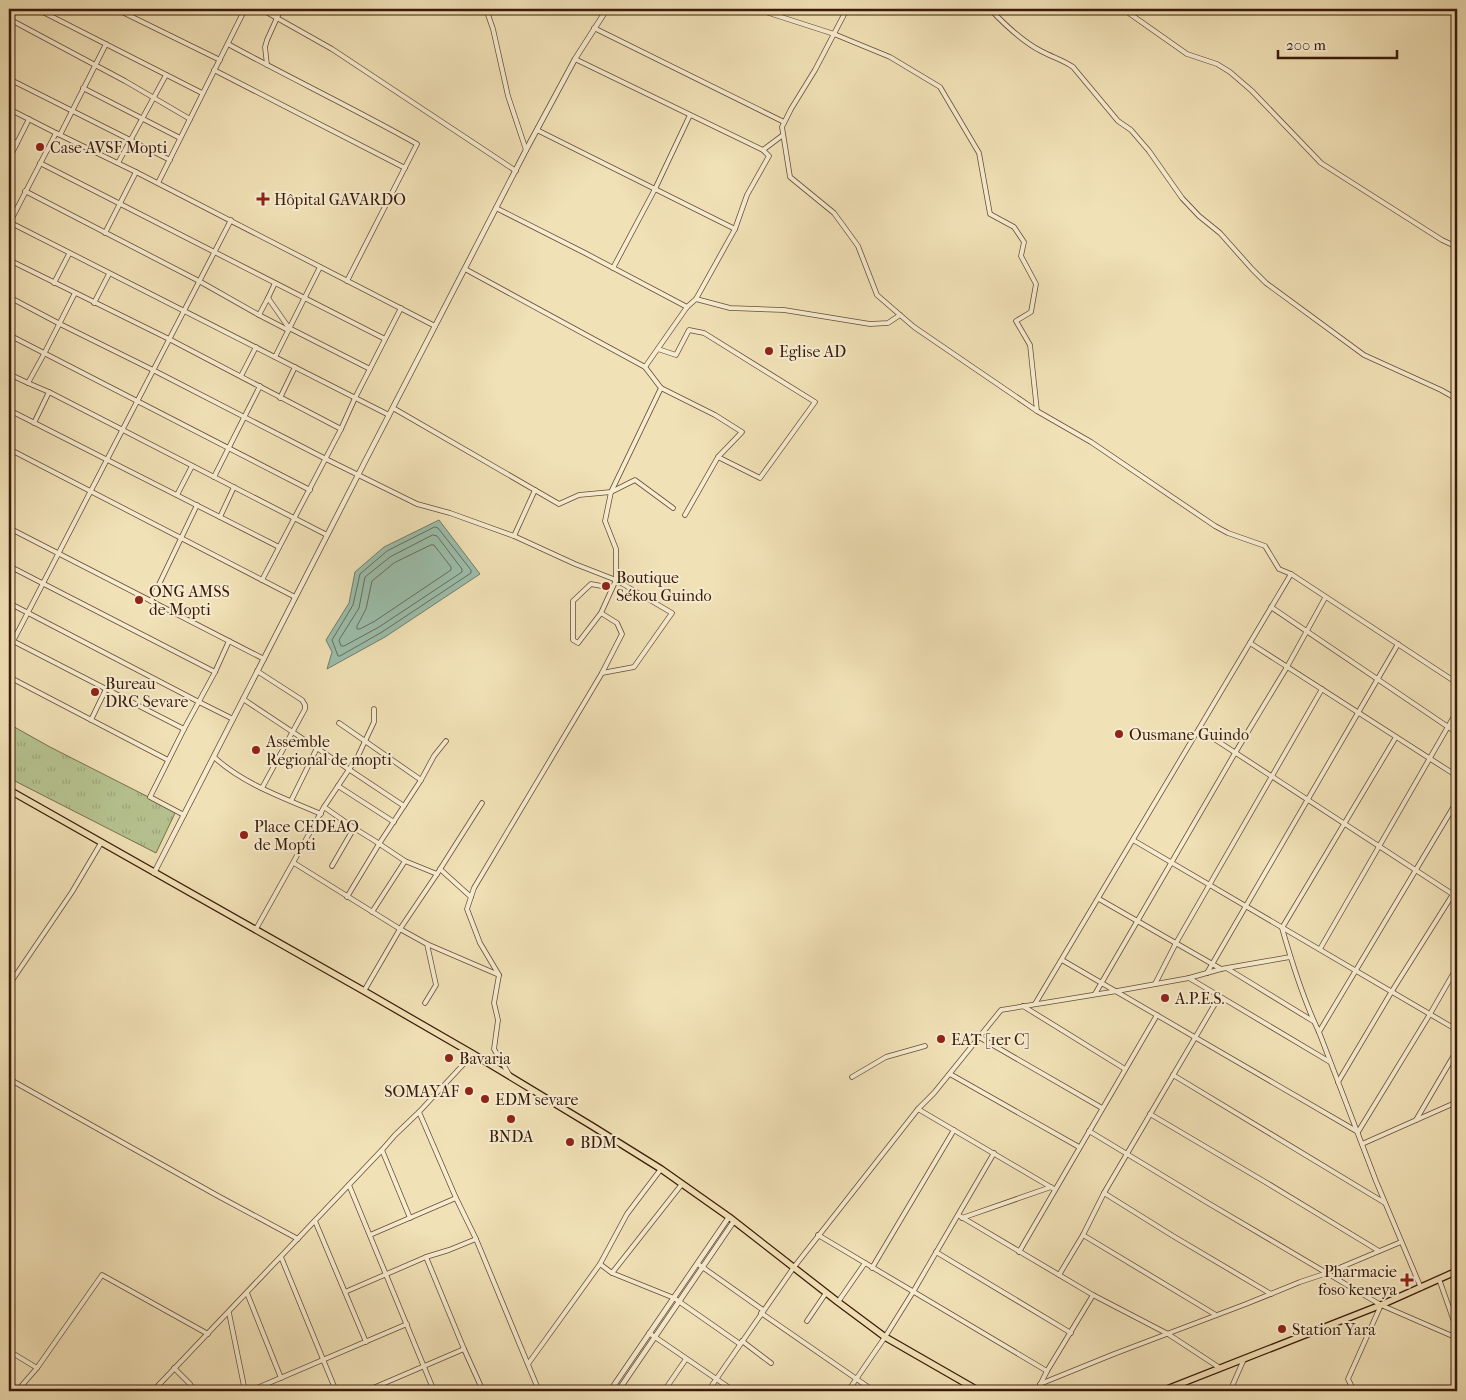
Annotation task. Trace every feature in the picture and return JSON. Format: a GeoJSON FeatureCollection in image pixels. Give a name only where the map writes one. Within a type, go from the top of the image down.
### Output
{"type":"FeatureCollection","features":[{"type":"Feature","properties":{"kind":"main road"},"geometry":{"type":"LineString","coordinates":[[9,790],[473,1054],[660,1169],[732,1219],[885,1337],[979,1391]]}},
{"type":"Feature","properties":{"kind":"main road"},"geometry":{"type":"LineString","coordinates":[[1162,1391],[1381,1305],[1457,1271]]}},
{"type":"Feature","properties":{"kind":"street"},"geometry":{"type":"LineString","coordinates":[[37,9],[202,93]]}},
{"type":"Feature","properties":{"kind":"street"},"geometry":{"type":"LineString","coordinates":[[116,9],[220,60]]}},
{"type":"Feature","properties":{"kind":"street"},"geometry":{"type":"LineString","coordinates":[[158,183],[245,9]]}},
{"type":"Feature","properties":{"kind":"street"},"geometry":{"type":"LineString","coordinates":[[261,9],[332,49],[516,170]]}},
{"type":"Feature","properties":{"kind":"street"},"geometry":{"type":"LineString","coordinates":[[268,65],[265,47],[276,17],[281,9]]}},
{"type":"Feature","properties":{"kind":"street"},"geometry":{"type":"LineString","coordinates":[[486,9],[493,30],[508,96],[526,150]]}},
{"type":"Feature","properties":{"kind":"street"},"geometry":{"type":"LineString","coordinates":[[154,873],[526,150],[575,59],[607,9]]}},
{"type":"Feature","properties":{"kind":"street"},"geometry":{"type":"LineString","coordinates":[[760,9],[834,34],[890,57],[940,87],[979,153],[990,214],[1014,227],[1024,242],[1022,256],[1036,284],[1031,312],[1016,321],[1030,345],[1037,411]]}},
{"type":"Feature","properties":{"kind":"street"},"geometry":{"type":"LineString","coordinates":[[847,9],[782,127],[790,177],[834,214],[858,246],[877,295],[914,327],[1037,411],[1091,442],[1215,526],[1228,533],[1265,546],[1279,570],[1291,574],[1457,683]]}},
{"type":"Feature","properties":{"kind":"street"},"geometry":{"type":"LineString","coordinates":[[990,9],[1022,38],[1073,67],[1118,121],[1131,130],[1149,151],[1182,198],[1199,216],[1220,233],[1266,282],[1364,355],[1457,399]]}},
{"type":"Feature","properties":{"kind":"street"},"geometry":{"type":"LineString","coordinates":[[1123,9],[1187,54],[1217,64],[1230,72],[1252,91],[1321,163],[1442,240],[1457,247]]}},
{"type":"Feature","properties":{"kind":"street"},"geometry":{"type":"LineString","coordinates":[[9,19],[190,119]]}},
{"type":"Feature","properties":{"kind":"street"},"geometry":{"type":"LineString","coordinates":[[594,28],[784,122]]}},
{"type":"Feature","properties":{"kind":"street"},"geometry":{"type":"LineString","coordinates":[[106,44],[72,111],[40,163],[9,223],[389,415]]}},
{"type":"Feature","properties":{"kind":"street"},"geometry":{"type":"LineString","coordinates":[[228,44],[370,117],[417,144],[347,281]]}},
{"type":"Feature","properties":{"kind":"street"},"geometry":{"type":"LineString","coordinates":[[575,59],[763,150],[769,156],[747,195],[735,229],[696,299],[687,307],[645,368]]}},
{"type":"Feature","properties":{"kind":"street"},"geometry":{"type":"LineString","coordinates":[[214,70],[405,168]]}},
{"type":"Feature","properties":{"kind":"street"},"geometry":{"type":"LineString","coordinates":[[118,163],[166,75]]}},
{"type":"Feature","properties":{"kind":"street"},"geometry":{"type":"LineString","coordinates":[[9,79],[170,160]]}},
{"type":"Feature","properties":{"kind":"street"},"geometry":{"type":"LineString","coordinates":[[83,88],[180,138]]}},
{"type":"Feature","properties":{"kind":"street"},"geometry":{"type":"LineString","coordinates":[[9,108],[436,326]]}},
{"type":"Feature","properties":{"kind":"street"},"geometry":{"type":"LineString","coordinates":[[613,268],[655,189],[690,115]]}},
{"type":"Feature","properties":{"kind":"street"},"geometry":{"type":"LineString","coordinates":[[9,160],[29,119]]}},
{"type":"Feature","properties":{"kind":"street"},"geometry":{"type":"LineString","coordinates":[[537,130],[735,229]]}},
{"type":"Feature","properties":{"kind":"street"},"geometry":{"type":"LineString","coordinates":[[763,150],[783,135]]}},
{"type":"Feature","properties":{"kind":"street"},"geometry":{"type":"LineString","coordinates":[[9,139],[17,143]]}},
{"type":"Feature","properties":{"kind":"street"},"geometry":{"type":"LineString","coordinates":[[40,163],[385,339]]}},
{"type":"Feature","properties":{"kind":"street"},"geometry":{"type":"LineString","coordinates":[[106,232],[136,172]]}},
{"type":"Feature","properties":{"kind":"street"},"geometry":{"type":"LineString","coordinates":[[25,191],[199,281],[259,315],[370,368]]}},
{"type":"Feature","properties":{"kind":"street"},"geometry":{"type":"LineString","coordinates":[[496,208],[687,307]]}},
{"type":"Feature","properties":{"kind":"street"},"geometry":{"type":"LineString","coordinates":[[9,649],[11,640],[28,613],[230,220]]}},
{"type":"Feature","properties":{"kind":"street"},"geometry":{"type":"LineString","coordinates":[[54,283],[69,254]]}},
{"type":"Feature","properties":{"kind":"street"},"geometry":{"type":"LineString","coordinates":[[9,260],[169,339],[341,430]]}},
{"type":"Feature","properties":{"kind":"street"},"geometry":{"type":"LineString","coordinates":[[274,357],[320,267]]}},
{"type":"Feature","properties":{"kind":"street"},"geometry":{"type":"LineString","coordinates":[[465,269],[645,368],[662,388],[715,415],[742,432],[718,456],[685,515]]}},
{"type":"Feature","properties":{"kind":"street"},"geometry":{"type":"LineString","coordinates":[[94,303],[109,274]]}},
{"type":"Feature","properties":{"kind":"street"},"geometry":{"type":"LineString","coordinates":[[259,315],[275,282]]}},
{"type":"Feature","properties":{"kind":"street"},"geometry":{"type":"LineString","coordinates":[[28,383],[60,324],[74,293]]}},
{"type":"Feature","properties":{"kind":"street"},"geometry":{"type":"LineString","coordinates":[[9,297],[417,504],[450,513],[514,536],[575,564],[616,580],[672,613],[634,668],[602,673]]}},
{"type":"Feature","properties":{"kind":"street"},"geometry":{"type":"LineString","coordinates":[[268,298],[288,329]]}},
{"type":"Feature","properties":{"kind":"street"},"geometry":{"type":"LineString","coordinates":[[696,299],[730,308],[784,310],[870,324],[888,323],[900,315]]}},
{"type":"Feature","properties":{"kind":"street"},"geometry":{"type":"LineString","coordinates":[[262,580],[341,430],[355,398],[401,308]]}},
{"type":"Feature","properties":{"kind":"street"},"geometry":{"type":"LineString","coordinates":[[658,349],[676,355],[689,330],[704,333],[814,402],[760,478],[718,456]]}},
{"type":"Feature","properties":{"kind":"street"},"geometry":{"type":"LineString","coordinates":[[9,335],[310,490]]}},
{"type":"Feature","properties":{"kind":"street"},"geometry":{"type":"LineString","coordinates":[[241,376],[256,347]]}},
{"type":"Feature","properties":{"kind":"street"},"geometry":{"type":"LineString","coordinates":[[280,398],[294,367]]}},
{"type":"Feature","properties":{"kind":"street"},"geometry":{"type":"LineString","coordinates":[[9,374],[49,392],[327,535]]}},
{"type":"Feature","properties":{"kind":"street"},"geometry":{"type":"LineString","coordinates":[[214,477],[260,386]]}},
{"type":"Feature","properties":{"kind":"street"},"geometry":{"type":"LineString","coordinates":[[612,588],[591,584],[573,601],[573,640],[578,643],[601,613],[616,580],[616,549],[605,521],[611,492],[662,388]]}},
{"type":"Feature","properties":{"kind":"street"},"geometry":{"type":"LineString","coordinates":[[34,422],[49,392]]}},
{"type":"Feature","properties":{"kind":"street"},"geometry":{"type":"LineString","coordinates":[[393,408],[559,504],[579,495],[611,492],[635,480],[673,508]]}},
{"type":"Feature","properties":{"kind":"street"},"geometry":{"type":"LineString","coordinates":[[9,410],[279,547]]}},
{"type":"Feature","properties":{"kind":"street"},"geometry":{"type":"LineString","coordinates":[[9,449],[295,597]]}},
{"type":"Feature","properties":{"kind":"street"},"geometry":{"type":"LineString","coordinates":[[178,496],[192,466]]}},
{"type":"Feature","properties":{"kind":"street"},"geometry":{"type":"LineString","coordinates":[[220,517],[234,487]]}},
{"type":"Feature","properties":{"kind":"street"},"geometry":{"type":"LineString","coordinates":[[514,536],[535,490]]}},
{"type":"Feature","properties":{"kind":"street"},"geometry":{"type":"LineString","coordinates":[[151,601],[197,505]]}},
{"type":"Feature","properties":{"kind":"street"},"geometry":{"type":"LineString","coordinates":[[9,528],[264,659]]}},
{"type":"Feature","properties":{"kind":"street"},"geometry":{"type":"LineString","coordinates":[[9,566],[215,672]]}},
{"type":"Feature","properties":{"kind":"street"},"geometry":{"type":"LineString","coordinates":[[1035,1004],[1291,574]]}},
{"type":"Feature","properties":{"kind":"street"},"geometry":{"type":"LineString","coordinates":[[1095,994],[1235,753],[1288,667],[1325,598]]}},
{"type":"Feature","properties":{"kind":"street"},"geometry":{"type":"LineString","coordinates":[[9,603],[234,719]]}},
{"type":"Feature","properties":{"kind":"street"},"geometry":{"type":"LineString","coordinates":[[1271,607],[1457,733]]}},
{"type":"Feature","properties":{"kind":"street"},"geometry":{"type":"LineString","coordinates":[[511,1077],[494,1049],[498,1020],[494,1003],[499,975],[480,943],[467,909],[474,888],[602,673],[622,634],[616,623],[601,613]]}},
{"type":"Feature","properties":{"kind":"street"},"geometry":{"type":"LineString","coordinates":[[11,640],[184,729]]}},
{"type":"Feature","properties":{"kind":"street"},"geometry":{"type":"LineString","coordinates":[[184,815],[150,797],[215,672],[229,641]]}},
{"type":"Feature","properties":{"kind":"street"},"geometry":{"type":"LineString","coordinates":[[1250,643],[1457,776]]}},
{"type":"Feature","properties":{"kind":"street"},"geometry":{"type":"LineString","coordinates":[[1207,973],[1398,644]]}},
{"type":"Feature","properties":{"kind":"street"},"geometry":{"type":"LineString","coordinates":[[257,671],[302,700],[305,705],[305,709],[262,788]]}},
{"type":"Feature","properties":{"kind":"street"},"geometry":{"type":"LineString","coordinates":[[9,677],[168,760]]}},
{"type":"Feature","properties":{"kind":"street"},"geometry":{"type":"LineString","coordinates":[[90,720],[106,689]]}},
{"type":"Feature","properties":{"kind":"street"},"geometry":{"type":"LineString","coordinates":[[1155,984],[1176,943],[1322,689]]}},
{"type":"Feature","properties":{"kind":"street"},"geometry":{"type":"LineString","coordinates":[[243,699],[404,806]]}},
{"type":"Feature","properties":{"kind":"street"},"geometry":{"type":"LineString","coordinates":[[256,930],[324,807],[358,756],[374,722],[374,709]]}},
{"type":"Feature","properties":{"kind":"street"},"geometry":{"type":"LineString","coordinates":[[1320,949],[1457,711]]}},
{"type":"Feature","properties":{"kind":"street"},"geometry":{"type":"LineString","coordinates":[[339,724],[421,780]]}},
{"type":"Feature","properties":{"kind":"street"},"geometry":{"type":"LineString","coordinates":[[1199,730],[1455,895],[1392,991],[1338,1082]]}},
{"type":"Feature","properties":{"kind":"street"},"geometry":{"type":"LineString","coordinates":[[1396,737],[1282,928],[1290,957],[1314,1021],[1385,1204],[1421,1288]]}},
{"type":"Feature","properties":{"kind":"street"},"geometry":{"type":"LineString","coordinates":[[348,897],[434,756],[446,741]]}},
{"type":"Feature","properties":{"kind":"street"},"geometry":{"type":"LineString","coordinates":[[291,801],[318,748]]}},
{"type":"Feature","properties":{"kind":"street"},"geometry":{"type":"LineString","coordinates":[[214,757],[224,767],[262,788],[320,814]]}},
{"type":"Feature","properties":{"kind":"street"},"geometry":{"type":"LineString","coordinates":[[338,786],[394,822]]}},
{"type":"Feature","properties":{"kind":"street"},"geometry":{"type":"LineString","coordinates":[[1319,1032],[1457,800]]}},
{"type":"Feature","properties":{"kind":"street"},"geometry":{"type":"LineString","coordinates":[[364,991],[400,929],[482,803]]}},
{"type":"Feature","properties":{"kind":"street"},"geometry":{"type":"LineString","coordinates":[[324,807],[404,861],[437,874]]}},
{"type":"Feature","properties":{"kind":"street"},"geometry":{"type":"LineString","coordinates":[[332,866],[354,828]]}},
{"type":"Feature","properties":{"kind":"street"},"geometry":{"type":"LineString","coordinates":[[1133,840],[1457,1030]]}},
{"type":"Feature","properties":{"kind":"street"},"geometry":{"type":"LineString","coordinates":[[9,985],[72,892],[101,843]]}},
{"type":"Feature","properties":{"kind":"street"},"geometry":{"type":"LineString","coordinates":[[372,912],[404,861]]}},
{"type":"Feature","properties":{"kind":"street"},"geometry":{"type":"LineString","coordinates":[[294,863],[427,944],[499,975]]}},
{"type":"Feature","properties":{"kind":"street"},"geometry":{"type":"LineString","coordinates":[[440,868],[471,897]]}},
{"type":"Feature","properties":{"kind":"street"},"geometry":{"type":"LineString","coordinates":[[1099,899],[1221,969]]}},
{"type":"Feature","properties":{"kind":"street"},"geometry":{"type":"LineString","coordinates":[[425,1003],[436,985],[427,944]]}},
{"type":"Feature","properties":{"kind":"street"},"geometry":{"type":"LineString","coordinates":[[708,1391],[818,1235],[918,1109],[950,1074],[1001,1010],[1189,978],[1221,969],[1290,957]]}},
{"type":"Feature","properties":{"kind":"street"},"geometry":{"type":"LineString","coordinates":[[1062,960],[1358,1132]]}},
{"type":"Feature","properties":{"kind":"street"},"geometry":{"type":"LineString","coordinates":[[1358,1132],[1457,967]]}},
{"type":"Feature","properties":{"kind":"street"},"geometry":{"type":"LineString","coordinates":[[1228,969],[1314,1021]]}},
{"type":"Feature","properties":{"kind":"street"},"geometry":{"type":"LineString","coordinates":[[1189,978],[1330,1062]]}},
{"type":"Feature","properties":{"kind":"street"},"geometry":{"type":"LineString","coordinates":[[1058,1275],[1083,1235],[1104,1193],[1219,997]]}},
{"type":"Feature","properties":{"kind":"street"},"geometry":{"type":"LineString","coordinates":[[1023,1006],[1125,1070]]}},
{"type":"Feature","properties":{"kind":"street"},"geometry":{"type":"LineString","coordinates":[[1018,1252],[1053,1188],[1157,1015]]}},
{"type":"Feature","properties":{"kind":"street"},"geometry":{"type":"LineString","coordinates":[[979,1037],[1102,1108]]}},
{"type":"Feature","properties":{"kind":"street"},"geometry":{"type":"LineString","coordinates":[[852,1077],[886,1057],[925,1046]]}},
{"type":"Feature","properties":{"kind":"street"},"geometry":{"type":"LineString","coordinates":[[1416,1120],[1457,1050]]}},
{"type":"Feature","properties":{"kind":"street"},"geometry":{"type":"LineString","coordinates":[[153,1391],[473,1054]]}},
{"type":"Feature","properties":{"kind":"street"},"geometry":{"type":"LineString","coordinates":[[950,1074],[1079,1147]]}},
{"type":"Feature","properties":{"kind":"street"},"geometry":{"type":"LineString","coordinates":[[1173,1075],[1385,1204]]}},
{"type":"Feature","properties":{"kind":"street"},"geometry":{"type":"LineString","coordinates":[[9,1079],[298,1239]]}},
{"type":"Feature","properties":{"kind":"street"},"geometry":{"type":"LineString","coordinates":[[1362,1144],[1457,1102]]}},
{"type":"Feature","properties":{"kind":"street"},"geometry":{"type":"LineString","coordinates":[[918,1109],[1053,1188]]}},
{"type":"Feature","properties":{"kind":"street"},"geometry":{"type":"LineString","coordinates":[[419,1112],[476,1239],[539,1391]]}},
{"type":"Feature","properties":{"kind":"street"},"geometry":{"type":"LineString","coordinates":[[1150,1114],[1379,1251]]}},
{"type":"Feature","properties":{"kind":"street"},"geometry":{"type":"LineString","coordinates":[[872,1268],[954,1130]]}},
{"type":"Feature","properties":{"kind":"street"},"geometry":{"type":"LineString","coordinates":[[1088,1131],[1381,1305],[1457,1338]]}},
{"type":"Feature","properties":{"kind":"street"},"geometry":{"type":"LineString","coordinates":[[382,1150],[410,1218]]}},
{"type":"Feature","properties":{"kind":"street"},"geometry":{"type":"LineString","coordinates":[[848,1391],[913,1292],[994,1153]]}},
{"type":"Feature","properties":{"kind":"street"},"geometry":{"type":"LineString","coordinates":[[528,1364],[600,1264],[627,1214],[660,1169]]}},
{"type":"Feature","properties":{"kind":"street"},"geometry":{"type":"LineString","coordinates":[[612,1273],[682,1184]]}},
{"type":"Feature","properties":{"kind":"street"},"geometry":{"type":"LineString","coordinates":[[349,1185],[434,1391]]}},
{"type":"Feature","properties":{"kind":"street"},"geometry":{"type":"LineString","coordinates":[[962,1218],[1053,1188]]}},
{"type":"Feature","properties":{"kind":"street"},"geometry":{"type":"LineString","coordinates":[[1104,1193],[1271,1294]]}},
{"type":"Feature","properties":{"kind":"street"},"geometry":{"type":"LineString","coordinates":[[370,1235],[456,1198]]}},
{"type":"Feature","properties":{"kind":"street"},"geometry":{"type":"LineString","coordinates":[[958,1215],[1093,1296],[1168,1334],[1220,1368]]}},
{"type":"Feature","properties":{"kind":"street"},"geometry":{"type":"LineString","coordinates":[[618,1391],[677,1299],[732,1219]]}},
{"type":"Feature","properties":{"kind":"street"},"geometry":{"type":"LineString","coordinates":[[315,1221],[366,1342]]}},
{"type":"Feature","properties":{"kind":"street"},"geometry":{"type":"LineString","coordinates":[[818,1235],[1047,1371]]}},
{"type":"Feature","properties":{"kind":"street"},"geometry":{"type":"LineString","coordinates":[[1083,1235],[1216,1315]]}},
{"type":"Feature","properties":{"kind":"street"},"geometry":{"type":"LineString","coordinates":[[344,1292],[426,1257],[476,1239]]}},
{"type":"Feature","properties":{"kind":"street"},"geometry":{"type":"LineString","coordinates":[[1040,1384],[1327,1273],[1401,1242]]}},
{"type":"Feature","properties":{"kind":"street"},"geometry":{"type":"LineString","coordinates":[[936,1252],[1071,1332]]}},
{"type":"Feature","properties":{"kind":"street"},"geometry":{"type":"LineString","coordinates":[[281,1257],[336,1391]]}},
{"type":"Feature","properties":{"kind":"street"},"geometry":{"type":"LineString","coordinates":[[426,1257],[483,1391]]}},
{"type":"Feature","properties":{"kind":"street"},"geometry":{"type":"LineString","coordinates":[[838,1302],[865,1263]]}},
{"type":"Feature","properties":{"kind":"street"},"geometry":{"type":"LineString","coordinates":[[600,1264],[612,1273],[677,1299],[771,1363]]}},
{"type":"Feature","properties":{"kind":"street"},"geometry":{"type":"LineString","coordinates":[[700,1266],[874,1391]]}},
{"type":"Feature","properties":{"kind":"street"},"geometry":{"type":"LineString","coordinates":[[17,1391],[37,1368],[102,1275],[208,1334]]}},
{"type":"Feature","properties":{"kind":"street"},"geometry":{"type":"LineString","coordinates":[[1439,1279],[1457,1330]]}},
{"type":"Feature","properties":{"kind":"street"},"geometry":{"type":"LineString","coordinates":[[247,1293],[281,1378]]}},
{"type":"Feature","properties":{"kind":"street"},"geometry":{"type":"LineString","coordinates":[[808,1321],[826,1293]]}},
{"type":"Feature","properties":{"kind":"street"},"geometry":{"type":"LineString","coordinates":[[1037,1391],[1047,1371],[1093,1296]]}},
{"type":"Feature","properties":{"kind":"street"},"geometry":{"type":"LineString","coordinates":[[610,1391],[649,1333],[677,1299]]}},
{"type":"Feature","properties":{"kind":"street"},"geometry":{"type":"LineString","coordinates":[[1358,1391],[1353,1389],[1348,1379],[1381,1305]]}},
{"type":"Feature","properties":{"kind":"street"},"geometry":{"type":"LineString","coordinates":[[228,1312],[245,1391]]}},
{"type":"Feature","properties":{"kind":"street"},"geometry":{"type":"LineString","coordinates":[[250,1391],[407,1324]]}},
{"type":"Feature","properties":{"kind":"street"},"geometry":{"type":"LineString","coordinates":[[649,1333],[734,1391]]}},
{"type":"Feature","properties":{"kind":"street"},"geometry":{"type":"LineString","coordinates":[[366,1391],[464,1349]]}},
{"type":"Feature","properties":{"kind":"street"},"geometry":{"type":"LineString","coordinates":[[9,1351],[37,1368]]}},
{"type":"Feature","properties":{"kind":"street"},"geometry":{"type":"LineString","coordinates":[[664,1391],[686,1359]]}},
{"type":"Feature","properties":{"kind":"street"},"geometry":{"type":"LineString","coordinates":[[1230,1391],[1244,1359]]}},
{"type":"Feature","properties":{"kind":"street"},"geometry":{"type":"LineString","coordinates":[[174,1368],[190,1384],[194,1391]]}},
{"type":"Feature","properties":{"kind":"street"},"geometry":{"type":"LineString","coordinates":[[382,1384],[385,1391]]}},
{"type":"Feature","properties":{"kind":"green space"},"geometry":{"type":"Polygon","coordinates":[[[9,724],[176,811],[156,853],[9,778],[9,724]]]}},
{"type":"Feature","properties":{"kind":"water"},"geometry":{"type":"Polygon","coordinates":[[[439,520],[480,574],[385,637],[327,669],[332,652],[326,640],[349,603],[355,572],[384,547],[439,520]]]}},
{"type":"Feature","properties":{"kind":"place","name":"Case AVSF Mopti"},"geometry":{"type":"Point","coordinates":[40,147]}},
{"type":"Feature","properties":{"kind":"place","name":"Hôpital GAVARDO"},"geometry":{"type":"Point","coordinates":[263,199]}},
{"type":"Feature","properties":{"kind":"place","name":"Eglise AD"},"geometry":{"type":"Point","coordinates":[769,351]}},
{"type":"Feature","properties":{"kind":"place","name":"Boutique Sékou Guindo"},"geometry":{"type":"Point","coordinates":[606,586]}},
{"type":"Feature","properties":{"kind":"place","name":"ONG AMSS de Mopti"},"geometry":{"type":"Point","coordinates":[139,600]}},
{"type":"Feature","properties":{"kind":"place","name":"Bureau DRC Sevare"},"geometry":{"type":"Point","coordinates":[95,692]}},
{"type":"Feature","properties":{"kind":"place","name":"Ousmane Guindo"},"geometry":{"type":"Point","coordinates":[1119,734]}},
{"type":"Feature","properties":{"kind":"place","name":"Assemble Regional de mopti"},"geometry":{"type":"Point","coordinates":[256,750]}},
{"type":"Feature","properties":{"kind":"place","name":"Place CEDEAO de Mopti"},"geometry":{"type":"Point","coordinates":[244,835]}},
{"type":"Feature","properties":{"kind":"place","name":"A.P.E.S."},"geometry":{"type":"Point","coordinates":[1165,998]}},
{"type":"Feature","properties":{"kind":"place","name":"EAT [1er C]"},"geometry":{"type":"Point","coordinates":[941,1039]}},
{"type":"Feature","properties":{"kind":"place","name":"Bavaria"},"geometry":{"type":"Point","coordinates":[449,1058]}},
{"type":"Feature","properties":{"kind":"place","name":"SOMAYAF"},"geometry":{"type":"Point","coordinates":[469,1091]}},
{"type":"Feature","properties":{"kind":"place","name":"EDM sevare"},"geometry":{"type":"Point","coordinates":[485,1099]}},
{"type":"Feature","properties":{"kind":"place","name":"BNDA"},"geometry":{"type":"Point","coordinates":[511,1119]}},
{"type":"Feature","properties":{"kind":"place","name":"BDM"},"geometry":{"type":"Point","coordinates":[570,1142]}},
{"type":"Feature","properties":{"kind":"place","name":"Pharmacie foso keneya"},"geometry":{"type":"Point","coordinates":[1407,1280]}},
{"type":"Feature","properties":{"kind":"place","name":"Station Yara"},"geometry":{"type":"Point","coordinates":[1282,1329]}}]}
